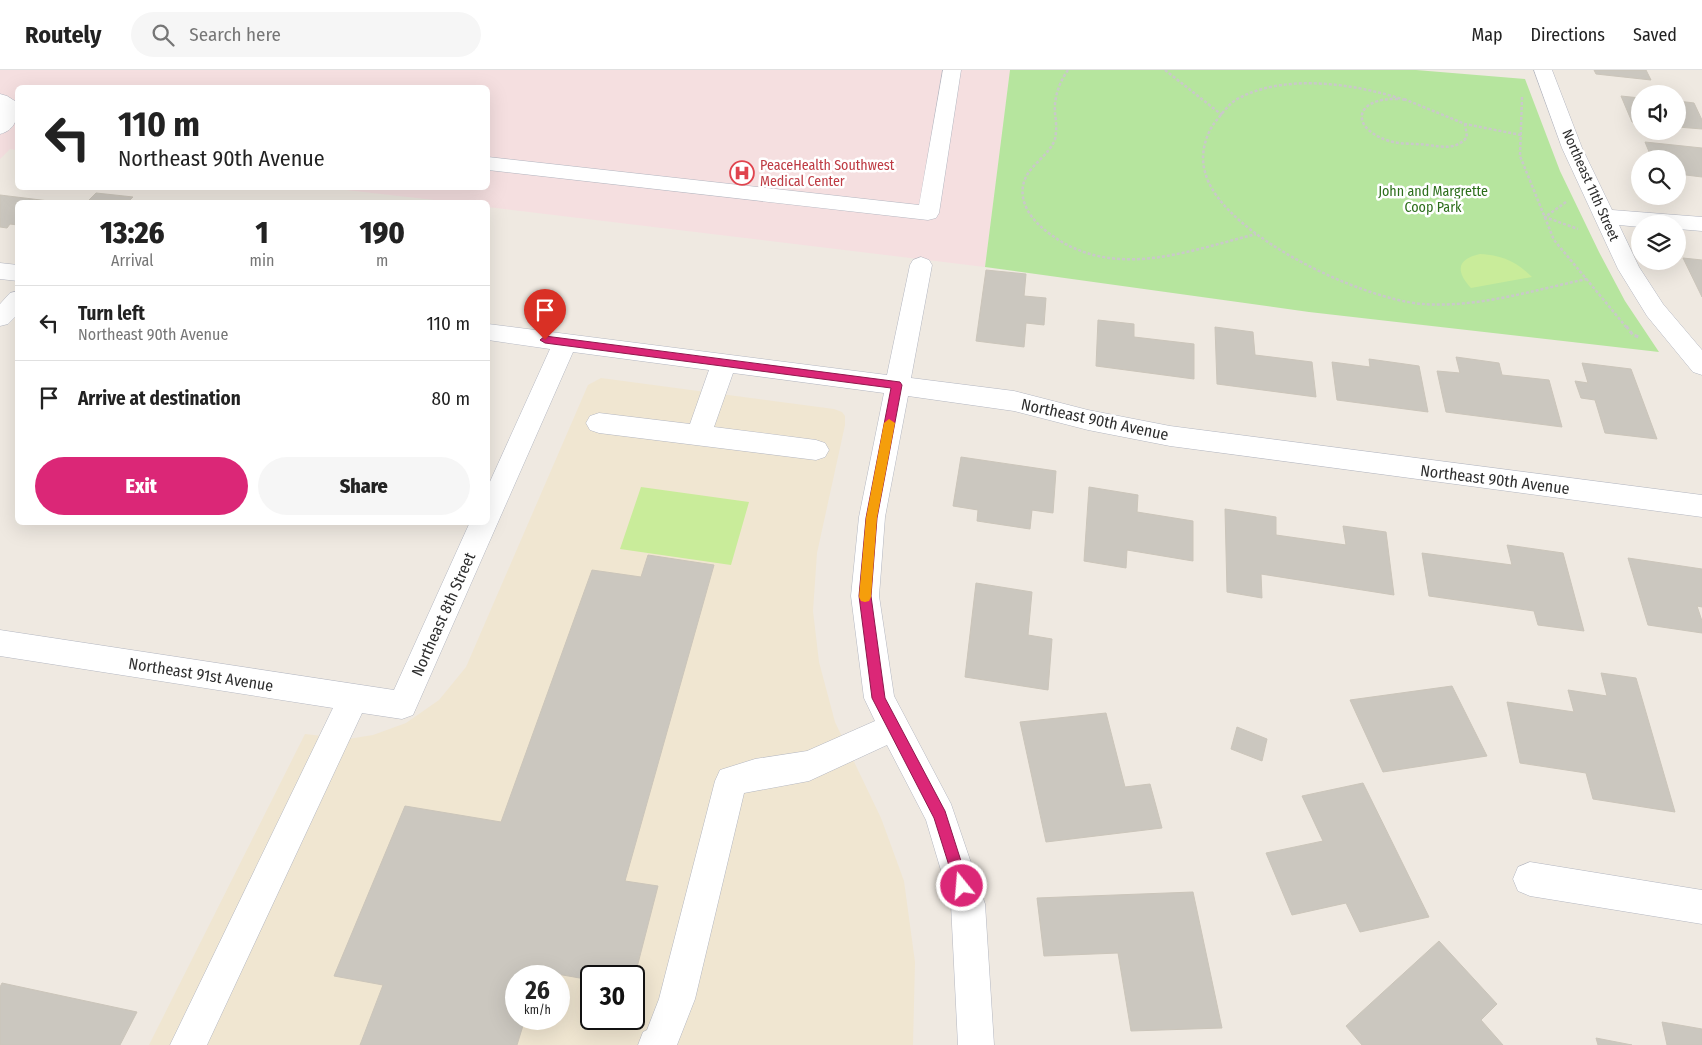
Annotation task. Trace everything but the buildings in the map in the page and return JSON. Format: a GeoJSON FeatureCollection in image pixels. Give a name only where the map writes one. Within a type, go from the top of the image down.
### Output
{"type":"FeatureCollection","features":[{"type":"Feature","properties":{"kind":"street"},"geometry":{"type":"LineString","coordinates":[[490,164],[928,213],[952,70]]}},
{"type":"Feature","properties":{"kind":"street","name":"Northeast 11th Street"},"geometry":{"type":"LineString","coordinates":[[1544,74],[1572,148],[1629,269],[1654,310],[1702,366]]}},
{"type":"Feature","properties":{"kind":"street"},"geometry":{"type":"LineString","coordinates":[[1604,217],[1702,224]]}},
{"type":"Feature","properties":{"kind":"street"},"geometry":{"type":"LineString","coordinates":[[920,265],[872,518],[865,596],[878,698],[940,815],[968,904],[976,1045]]}},
{"type":"Feature","properties":{"kind":"street"},"geometry":{"type":"LineString","coordinates":[[0,271],[15,273]]}},
{"type":"Feature","properties":{"kind":"street"},"geometry":{"type":"LineString","coordinates":[[0,318],[15,302]]}},
{"type":"Feature","properties":{"kind":"street","name":"Northeast 90th Avenue"},"geometry":{"type":"LineString","coordinates":[[490,332],[1014,401],[1088,420],[1170,436],[1702,506]]}},
{"type":"Feature","properties":{"kind":"street"},"geometry":{"type":"LineString","coordinates":[[490,509],[564,342]]}},
{"type":"Feature","properties":{"kind":"street"},"geometry":{"type":"LineString","coordinates":[[699,435],[724,363]]}},
{"type":"Feature","properties":{"kind":"street"},"geometry":{"type":"LineString","coordinates":[[599,423],[816,450]]}},
{"type":"Feature","properties":{"kind":"street","name":"Northeast 8th Street"},"geometry":{"type":"LineString","coordinates":[[402,705],[483,525]]}},
{"type":"Feature","properties":{"kind":"street","name":"Northeast 91st Avenue"},"geometry":{"type":"LineString","coordinates":[[2,645],[402,705]]}},
{"type":"Feature","properties":{"kind":"street"},"geometry":{"type":"LineString","coordinates":[[188,1045],[354,698]]}},
{"type":"Feature","properties":{"kind":"street"},"geometry":{"type":"LineString","coordinates":[[656,1045],[660,1043],[677,999],[732,781],[755,774],[809,766],[894,727]]}},
{"type":"Feature","properties":{"kind":"street"},"geometry":{"type":"LineString","coordinates":[[1530,879],[1702,907]]}},
{"type":"Feature","properties":{"kind":"path"},"geometry":{"type":"LineString","coordinates":[[1068,70],[1061,80],[1055,102],[1057,125],[1054,142],[1025,179],[1023,199],[1032,220],[1051,238],[1078,252],[1110,260],[1142,261],[1256,234]]}},
{"type":"Feature","properties":{"kind":"path"},"geometry":{"type":"LineString","coordinates":[[1166,70],[1222,115]]}},
{"type":"Feature","properties":{"kind":"path"},"geometry":{"type":"LineString","coordinates":[[1544,74],[1523,88],[1520,156],[1554,240],[1633,335],[1686,347]]}},
{"type":"Feature","properties":{"kind":"path"},"geometry":{"type":"LineString","coordinates":[[1521,134],[1465,124],[1382,91],[1353,85],[1281,85],[1238,98],[1211,126],[1203,150],[1207,178],[1225,207],[1256,234],[1330,278],[1375,295],[1422,304],[1466,303],[1587,279]]}},
{"type":"Feature","properties":{"kind":"path"},"geometry":{"type":"LineString","coordinates":[[1405,100],[1379,98],[1369,102],[1362,108],[1360,115],[1363,123],[1381,138],[1402,145],[1426,145],[1448,149],[1457,146],[1467,137],[1465,124]]}},
{"type":"Feature","properties":{"kind":"shaded area","name":"PeaceHealth Southwest Medical Center"},"geometry":{"type":"Polygon","coordinates":[[[0,70],[1010,70],[985,267],[490,207],[490,200],[434,200],[346,190],[490,190],[490,85],[15,85],[15,150],[10,149],[0,159],[0,70]]]}},
{"type":"Feature","properties":{"kind":"shaded area"},"geometry":{"type":"Polygon","coordinates":[[[601,378],[834,409],[842,412],[845,416],[845,425],[817,553],[813,611],[819,662],[835,722],[881,818],[904,881],[915,962],[913,1045],[149,1045],[305,734],[348,739],[373,735],[406,723],[439,700],[466,667],[588,385],[601,378]]]}},
{"type":"Feature","properties":{"kind":"green space","name":"John and Margrette Coop Park"},"geometry":{"type":"Polygon","coordinates":[[[1010,70],[1416,70],[1525,79],[1560,171],[1599,252],[1625,301],[1659,352],[1309,312],[985,267],[1010,70]]]}},
{"type":"Feature","properties":{"kind":"green space"},"geometry":{"type":"Polygon","coordinates":[[[1480,254],[1509,260],[1521,267],[1532,277],[1471,288],[1463,277],[1461,267],[1466,259],[1480,254]]]}},
{"type":"Feature","properties":{"kind":"green space"},"geometry":{"type":"Polygon","coordinates":[[[641,487],[749,502],[731,565],[620,549],[641,487]]]}},
{"type":"Feature","properties":{"kind":"slow traffic"},"geometry":{"type":"LineString","coordinates":[[865,597],[872,518],[889,423]]}},
{"type":"Feature","properties":{"kind":"place","name":"PeaceHealth Southwest Medical Center"},"geometry":{"type":"Point","coordinates":[742,173]}},
{"type":"Feature","properties":{"kind":"route"},"geometry":{"type":"LineString","coordinates":[[545,340],[897,385],[872,518],[865,596],[878,698],[940,815],[962,886]]}}]}
